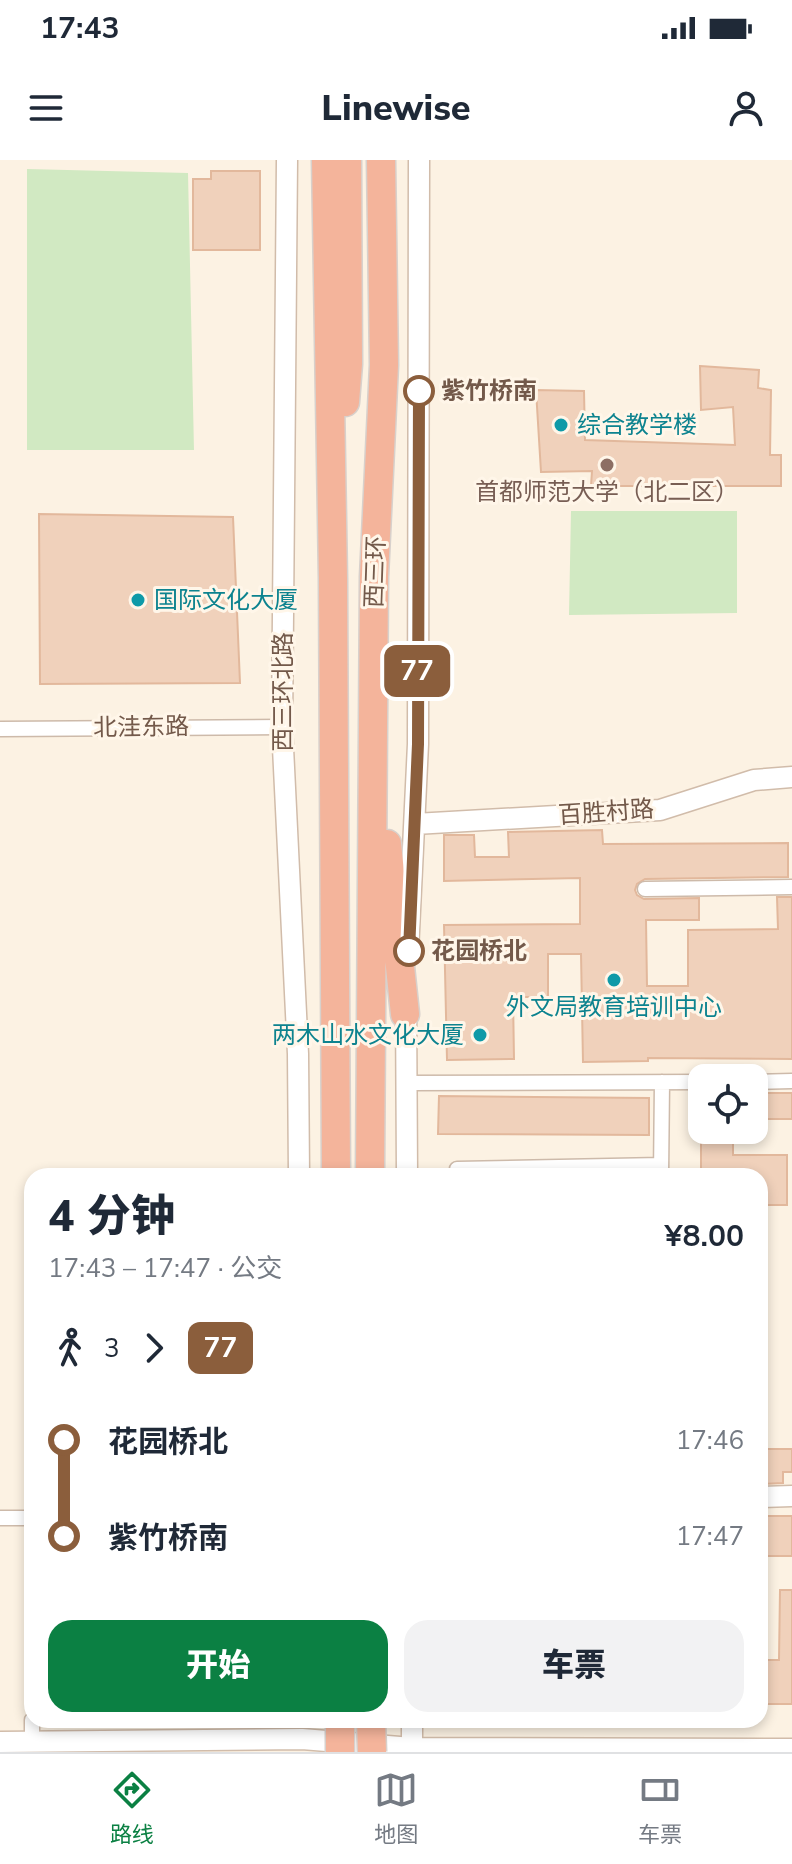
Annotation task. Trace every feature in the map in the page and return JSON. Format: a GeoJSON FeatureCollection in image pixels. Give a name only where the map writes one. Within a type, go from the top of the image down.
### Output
{"type":"FeatureCollection","features":[{"type":"Feature","properties":{"kind":"highway","name":"西三环"},"geometry":{"type":"LineString","coordinates":[[326,160],[333,579],[336,1168]]}},
{"type":"Feature","properties":{"kind":"highway"},"geometry":{"type":"LineString","coordinates":[[347,160],[354,365],[374,577]]}},
{"type":"Feature","properties":{"kind":"highway"},"geometry":{"type":"LineString","coordinates":[[333,579],[354,365],[361,160]]}},
{"type":"Feature","properties":{"kind":"highway","name":"西三环"},"geometry":{"type":"LineString","coordinates":[[370,1168],[374,577],[384,365],[381,160]]}},
{"type":"Feature","properties":{"kind":"highway"},"geometry":{"type":"LineString","coordinates":[[382,240],[400,160]]}},
{"type":"Feature","properties":{"kind":"highway"},"geometry":{"type":"LineString","coordinates":[[374,714],[405,1014]]}},
{"type":"Feature","properties":{"kind":"highway"},"geometry":{"type":"LineString","coordinates":[[347,1728],[360,1744]]}},
{"type":"Feature","properties":{"kind":"street","name":"西三环北路"},"geometry":{"type":"LineString","coordinates":[[287,160],[282,727],[298,1054],[299,1168]]}},
{"type":"Feature","properties":{"kind":"street"},"geometry":{"type":"LineString","coordinates":[[407,1168],[405,1014],[418,744],[419,160]]}},
{"type":"Feature","properties":{"kind":"street","name":"北洼东路"},"geometry":{"type":"LineString","coordinates":[[0,729],[282,727]]}},
{"type":"Feature","properties":{"kind":"street","name":"百胜村路"},"geometry":{"type":"LineString","coordinates":[[415,824],[660,810],[754,780],[792,777]]}},
{"type":"Feature","properties":{"kind":"street"},"geometry":{"type":"LineString","coordinates":[[645,889],[792,887]]}},
{"type":"Feature","properties":{"kind":"street"},"geometry":{"type":"LineString","coordinates":[[768,1082],[792,1081]]}},
{"type":"Feature","properties":{"kind":"street"},"geometry":{"type":"LineString","coordinates":[[661,1168],[662,1082]]}},
{"type":"Feature","properties":{"kind":"street"},"geometry":{"type":"LineString","coordinates":[[406,1083],[688,1082]]}},
{"type":"Feature","properties":{"kind":"street"},"geometry":{"type":"LineString","coordinates":[[768,1497],[792,1496]]}},
{"type":"Feature","properties":{"kind":"street"},"geometry":{"type":"LineString","coordinates":[[0,1518],[24,1518]]}},
{"type":"Feature","properties":{"kind":"street"},"geometry":{"type":"LineString","coordinates":[[32,1728],[32,1742]]}},
{"type":"Feature","properties":{"kind":"street"},"geometry":{"type":"LineString","coordinates":[[412,1728],[412,1750]]}},
{"type":"Feature","properties":{"kind":"street"},"geometry":{"type":"LineString","coordinates":[[0,1742],[302,1737],[412,1750],[792,1749]]}},
{"type":"Feature","properties":{"kind":"green space"},"geometry":{"type":"Polygon","coordinates":[[[27,169],[188,173],[194,450],[27,450],[27,169]]]}},
{"type":"Feature","properties":{"kind":"green space"},"geometry":{"type":"Polygon","coordinates":[[[571,511],[737,511],[737,613],[569,615],[571,511]]]}},
{"type":"Feature","properties":{"kind":"building"},"geometry":{"type":"Polygon","coordinates":[[[211,171],[260,171],[260,250],[193,250],[193,179],[211,179],[211,171]]]}},
{"type":"Feature","properties":{"kind":"building","name":"综合教学楼"},"geometry":{"type":"Polygon","coordinates":[[[700,366],[759,370],[758,388],[771,390],[770,455],[781,455],[781,486],[591,486],[592,471],[541,472],[536,390],[584,391],[585,440],[735,445],[733,407],[701,410],[700,366]]]}},
{"type":"Feature","properties":{"kind":"building","name":"国际文化大厦"},"geometry":{"type":"Polygon","coordinates":[[[39,514],[233,517],[240,683],[40,684],[39,514]]]}},
{"type":"Feature","properties":{"kind":"building"},"geometry":{"type":"Polygon","coordinates":[[[602,830],[603,844],[788,843],[788,877],[645,879],[637,884],[635,890],[644,899],[699,898],[699,920],[646,920],[647,986],[688,986],[688,930],[778,929],[777,897],[792,897],[792,1059],[648,1058],[648,1061],[583,1062],[581,954],[548,954],[548,997],[513,997],[514,1059],[447,1060],[444,925],[580,924],[580,878],[444,881],[444,835],[474,835],[475,857],[509,857],[508,832],[602,830]]]}},
{"type":"Feature","properties":{"kind":"building"},"geometry":{"type":"Polygon","coordinates":[[[768,1093],[792,1093],[792,1119],[768,1119],[768,1093]]]}},
{"type":"Feature","properties":{"kind":"building"},"geometry":{"type":"Polygon","coordinates":[[[439,1096],[649,1098],[649,1135],[438,1134],[439,1096]]]}},
{"type":"Feature","properties":{"kind":"building"},"geometry":{"type":"Polygon","coordinates":[[[701,1144],[733,1144],[733,1155],[787,1155],[787,1205],[768,1205],[768,1168],[701,1168],[701,1144]]]}},
{"type":"Feature","properties":{"kind":"building"},"geometry":{"type":"Polygon","coordinates":[[[768,1449],[792,1449],[792,1472],[783,1472],[783,1483],[768,1484],[768,1449]]]}},
{"type":"Feature","properties":{"kind":"building"},"geometry":{"type":"Polygon","coordinates":[[[768,1516],[792,1516],[792,1556],[768,1556],[768,1516]]]}},
{"type":"Feature","properties":{"kind":"building"},"geometry":{"type":"Polygon","coordinates":[[[780,1590],[792,1590],[792,1704],[768,1704],[768,1660],[779,1660],[780,1590]]]}},
{"type":"Feature","properties":{"kind":"bus line","name":"77"},"geometry":{"type":"LineString","coordinates":[[409,951],[418,744],[419,391]]}},
{"type":"Feature","properties":{"kind":"place","name":"紫竹桥南"},"geometry":{"type":"Point","coordinates":[419,391]}},
{"type":"Feature","properties":{"kind":"place","name":"综合教学楼"},"geometry":{"type":"Point","coordinates":[561,425]}},
{"type":"Feature","properties":{"kind":"place","name":"首都师范大学（北二区）"},"geometry":{"type":"Point","coordinates":[607,465]}},
{"type":"Feature","properties":{"kind":"place","name":"国际文化大厦"},"geometry":{"type":"Point","coordinates":[138,600]}},
{"type":"Feature","properties":{"kind":"place","name":"花园桥北"},"geometry":{"type":"Point","coordinates":[409,951]}},
{"type":"Feature","properties":{"kind":"place","name":"外文局教育培训中心"},"geometry":{"type":"Point","coordinates":[614,980]}},
{"type":"Feature","properties":{"kind":"place","name":"两木山水文化大厦"},"geometry":{"type":"Point","coordinates":[480,1035]}}]}
